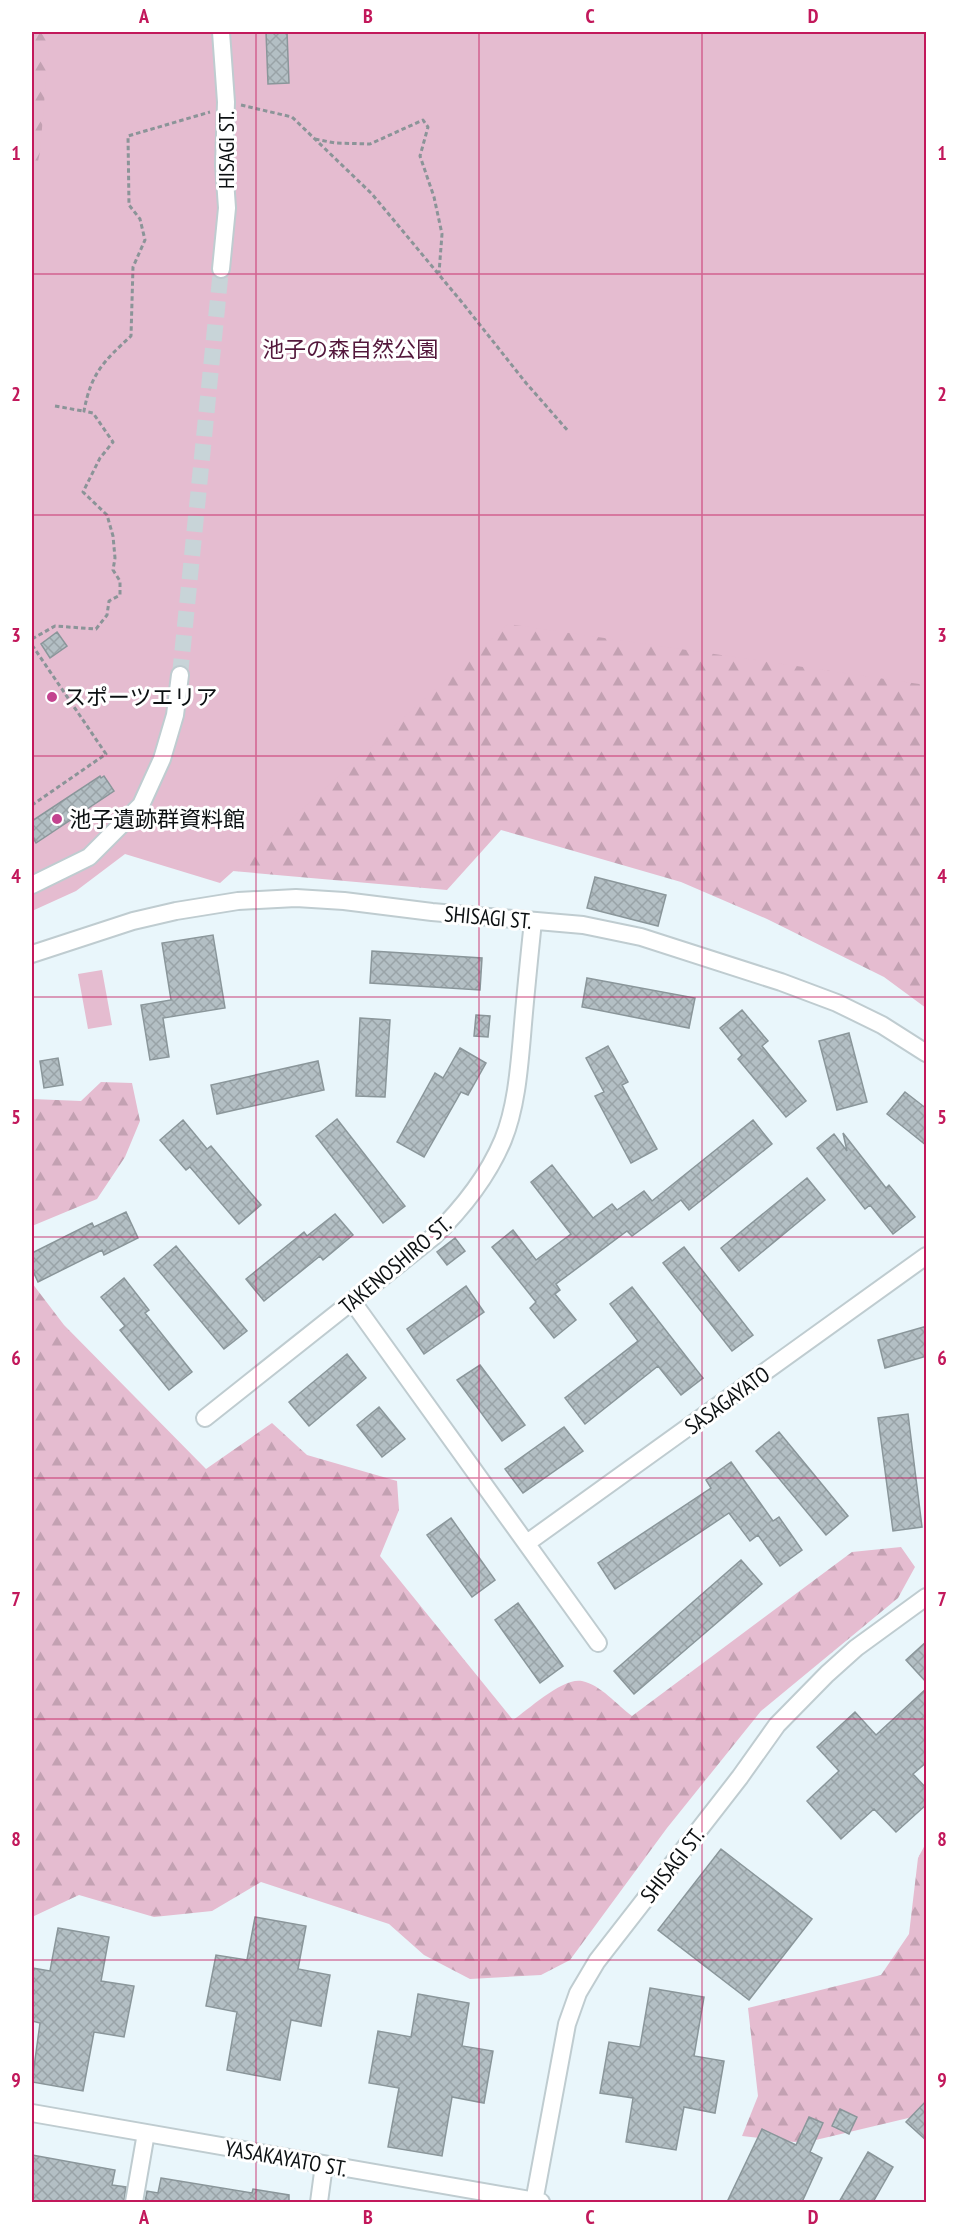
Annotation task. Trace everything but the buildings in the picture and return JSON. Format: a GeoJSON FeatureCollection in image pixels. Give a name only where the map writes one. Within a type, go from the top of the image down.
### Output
{"type":"FeatureCollection","features":[{"type":"Feature","properties":{"kind":"lane","name":"HISAGI ST."},"geometry":{"type":"LineString","coordinates":[[221,32],[226,102],[224,165],[227,207],[221,269]]}},
{"type":"Feature","properties":{"kind":"lane"},"geometry":{"type":"LineString","coordinates":[[32,885],[89,857],[141,805],[162,759],[175,715],[180,675]]}},
{"type":"Feature","properties":{"kind":"lane","name":"SHISAGI ST."},"geometry":{"type":"LineString","coordinates":[[32,954],[133,921],[176,911],[238,902],[296,898],[583,925],[641,937],[781,982],[837,1003],[873,1020],[927,1053]]}},
{"type":"Feature","properties":{"kind":"lane","name":"TAKENOSHIRO ST."},"geometry":{"type":"LineString","coordinates":[[205,1418],[433,1237],[458,1212],[485,1175],[503,1139],[513,1105],[519,1069],[533,921]]}},
{"type":"Feature","properties":{"kind":"lane","name":"SASAGAYATO"},"geometry":{"type":"LineString","coordinates":[[527,1543],[927,1256]]}},
{"type":"Feature","properties":{"kind":"lane"},"geometry":{"type":"LineString","coordinates":[[352,1301],[598,1643]]}},
{"type":"Feature","properties":{"kind":"lane","name":"SHISAGI ST."},"geometry":{"type":"LineString","coordinates":[[538,2202],[567,2024],[578,1993],[597,1960],[740,1777],[777,1725],[856,1648],[927,1597]]}},
{"type":"Feature","properties":{"kind":"lane","name":"YASAKAYATO ST."},"geometry":{"type":"LineString","coordinates":[[32,2113],[538,2202]]}},
{"type":"Feature","properties":{"kind":"lane"},"geometry":{"type":"LineString","coordinates":[[134,2202],[146,2133]]}},
{"type":"Feature","properties":{"kind":"lane"},"geometry":{"type":"LineString","coordinates":[[319,2202],[324,2165]]}},
{"type":"Feature","properties":{"kind":"path"},"geometry":{"type":"LineString","coordinates":[[84,411],[88,389],[97,371],[131,336],[134,267],[144,240],[140,219],[129,205],[128,135],[209,113],[226,102],[292,117],[315,139],[372,194],[526,383],[569,432]]}},
{"type":"Feature","properties":{"kind":"path"},"geometry":{"type":"LineString","coordinates":[[315,139],[335,143],[370,144],[423,120],[428,127],[420,156],[434,197],[442,234],[439,274]]}},
{"type":"Feature","properties":{"kind":"path"},"geometry":{"type":"LineString","coordinates":[[32,639],[55,626],[96,629],[107,615],[109,601],[120,595],[120,581],[113,570],[115,558],[113,536],[107,515],[82,492],[100,458],[113,442],[93,413],[55,406]]}},
{"type":"Feature","properties":{"kind":"path"},"geometry":{"type":"LineString","coordinates":[[32,645],[106,753],[32,805]]}},
{"type":"Feature","properties":{"kind":"green space","name":"池子の森自然公園"},"geometry":{"type":"Polygon","coordinates":[[[32,32],[926,32],[926,1008],[884,977],[767,919],[681,882],[501,830],[447,890],[221,870],[32,617],[32,32]]]}},
{"type":"Feature","properties":{"kind":"green space","name":"池子の森自然公園"},"geometry":{"type":"Polygon","coordinates":[[[50,32],[926,32],[926,685],[508,624],[220,883],[125,854],[76,891],[32,911],[32,189],[40,152],[50,32]]]}},
{"type":"Feature","properties":{"kind":"green space"},"geometry":{"type":"Polygon","coordinates":[[[102,970],[112,1025],[88,1029],[78,974],[102,970]]]}},
{"type":"Feature","properties":{"kind":"green space"},"geometry":{"type":"Polygon","coordinates":[[[101,1082],[132,1083],[140,1121],[125,1157],[97,1199],[32,1226],[32,1099],[81,1101],[101,1082]]]}},
{"type":"Feature","properties":{"kind":"green space"},"geometry":{"type":"Polygon","coordinates":[[[32,1283],[64,1325],[206,1469],[272,1423],[307,1455],[397,1481],[399,1510],[380,1556],[513,1720],[556,1689],[574,1681],[582,1681],[596,1687],[632,1716],[852,1552],[901,1547],[915,1567],[898,1598],[761,1711],[667,1828],[570,1960],[541,1975],[470,1979],[424,1955],[389,1924],[261,1882],[212,1911],[154,1917],[79,1895],[32,1917],[32,1283]]]}},
{"type":"Feature","properties":{"kind":"green space"},"geometry":{"type":"Polygon","coordinates":[[[926,1843],[926,2122],[921,2115],[803,2143],[742,2136],[758,2096],[748,2008],[881,1975],[909,1934],[918,1858],[926,1843]]]}},
{"type":"Feature","properties":{"kind":"tunnel"},"geometry":{"type":"LineString","coordinates":[[180,675],[221,269]]}},
{"type":"Feature","properties":{"kind":"place","name":"スポーツエリア"},"geometry":{"type":"Point","coordinates":[52,697]}},
{"type":"Feature","properties":{"kind":"place","name":"池子遺跡群資料館"},"geometry":{"type":"Point","coordinates":[57,819]}}]}
